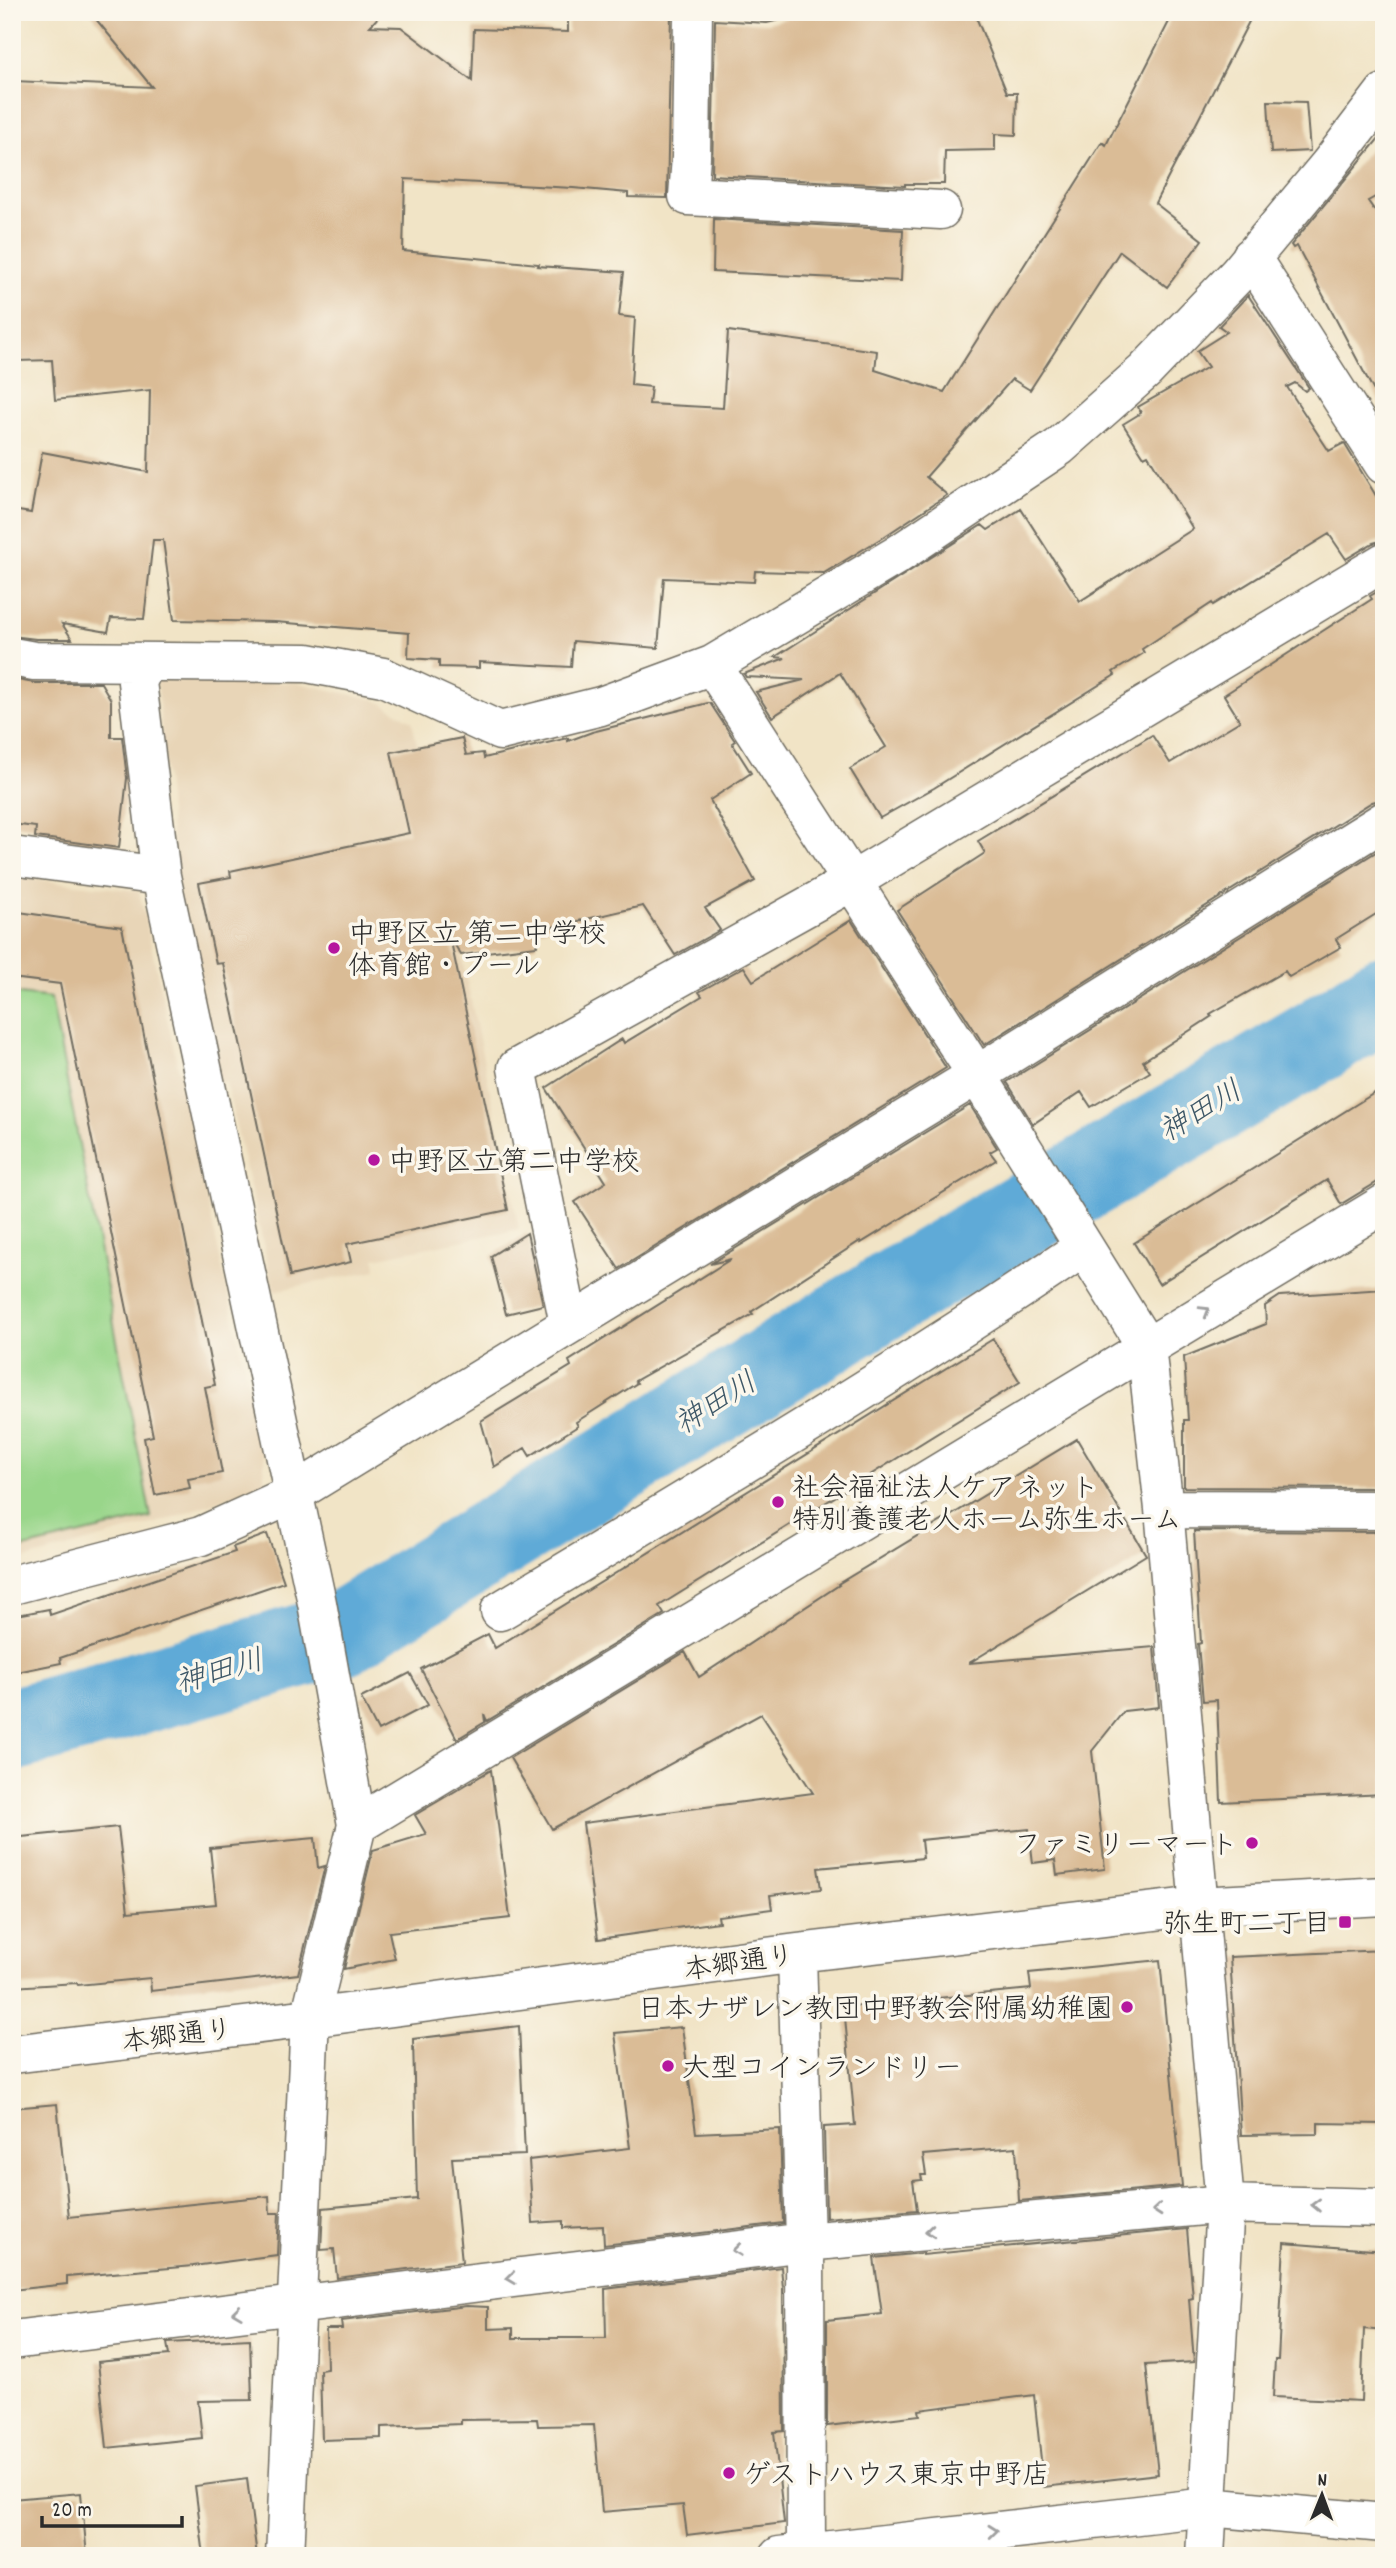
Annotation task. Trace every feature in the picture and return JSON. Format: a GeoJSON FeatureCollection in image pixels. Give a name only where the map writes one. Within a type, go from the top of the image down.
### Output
{"type":"FeatureCollection","features":[{"type":"Feature","properties":{"kind":"street"},"geometry":{"type":"LineString","coordinates":[[693,12],[688,196],[941,210]]}},
{"type":"Feature","properties":{"kind":"street"},"geometry":{"type":"LineString","coordinates":[[12,657],[34,661],[307,663],[383,677],[500,731],[601,706],[712,665],[897,555],[1059,447],[1145,371],[1251,257],[1329,165],[1384,93]]}},
{"type":"Feature","properties":{"kind":"street"},"geometry":{"type":"LineString","coordinates":[[1251,257],[1384,465]]}},
{"type":"Feature","properties":{"kind":"street"},"geometry":{"type":"LineString","coordinates":[[569,1324],[517,1068],[851,882],[1384,562]]}},
{"type":"Feature","properties":{"kind":"street"},"geometry":{"type":"LineString","coordinates":[[146,663],[137,682],[162,876],[317,1603],[357,1825],[310,2018],[285,2556]]}},
{"type":"Feature","properties":{"kind":"street"},"geometry":{"type":"LineString","coordinates":[[712,665],[977,1075],[1146,1346],[1164,1509],[1225,2204],[1205,2556]]}},
{"type":"Feature","properties":{"kind":"street"},"geometry":{"type":"LineString","coordinates":[[12,1585],[201,1536],[293,1494],[977,1075],[1384,821]]}},
{"type":"Feature","properties":{"kind":"street"},"geometry":{"type":"LineString","coordinates":[[12,856],[162,876]]}},
{"type":"Feature","properties":{"kind":"street"},"geometry":{"type":"LineString","coordinates":[[357,1825],[1384,1204]]}},
{"type":"Feature","properties":{"kind":"street"},"geometry":{"type":"LineString","coordinates":[[500,1611],[781,1443],[1082,1243]]}},
{"type":"Feature","properties":{"kind":"street"},"geometry":{"type":"LineString","coordinates":[[1164,1509],[1384,1510]]}},
{"type":"Feature","properties":{"kind":"street","name":"本郷通り"},"geometry":{"type":"LineString","coordinates":[[12,2054],[310,2018],[797,1953],[1198,1906],[1384,1896]]}},
{"type":"Feature","properties":{"kind":"street"},"geometry":{"type":"LineString","coordinates":[[797,1953],[805,2242],[797,2555],[1208,2507],[1384,2523]]}},
{"type":"Feature","properties":{"kind":"street"},"geometry":{"type":"LineString","coordinates":[[12,2340],[805,2242],[1225,2204],[1384,2208]]}},
{"type":"Feature","properties":{"kind":"shaded area","name":"中野区立第二中学校"},"geometry":{"type":"Polygon","coordinates":[[[157,681],[298,683],[376,700],[412,721],[519,1229],[375,1258],[376,1270],[274,1291],[226,1082],[183,1090],[264,1458],[264,1484],[169,1519],[12,1563],[12,877],[139,891],[179,1072],[207,1066],[174,863],[157,681]]]}},
{"type":"Feature","properties":{"kind":"green space"},"geometry":{"type":"Polygon","coordinates":[[[12,993],[51,998],[151,1517],[12,1551],[12,993]]]}},
{"type":"Feature","properties":{"kind":"building"},"geometry":{"type":"Polygon","coordinates":[[[90,12],[383,12],[370,26],[401,27],[472,81],[474,29],[568,32],[568,12],[671,12],[667,198],[628,197],[628,193],[573,188],[405,179],[403,251],[539,264],[538,266],[624,272],[619,316],[635,318],[631,385],[651,387],[649,404],[723,408],[728,331],[877,351],[875,370],[944,392],[1102,142],[1106,145],[1174,12],[1254,12],[1155,203],[1202,240],[1167,287],[1120,251],[1030,390],[1012,379],[926,477],[947,495],[824,573],[755,571],[754,582],[664,578],[658,648],[573,641],[571,667],[479,662],[479,668],[439,667],[439,660],[408,658],[409,633],[275,622],[174,620],[163,540],[153,540],[144,619],[111,618],[108,632],[62,624],[72,639],[12,636],[12,510],[31,513],[42,452],[148,472],[150,390],[55,400],[52,360],[16,361],[12,274],[14,81],[152,87],[90,12]]]}},
{"type":"Feature","properties":{"kind":"building"},"geometry":{"type":"Polygon","coordinates":[[[813,12],[974,12],[1007,93],[1017,93],[1016,135],[995,134],[995,150],[945,151],[944,184],[905,186],[712,175],[715,20],[767,23],[813,12]]]}},
{"type":"Feature","properties":{"kind":"building"},"geometry":{"type":"Polygon","coordinates":[[[1268,101],[1306,102],[1310,151],[1271,153],[1268,101]]]}},
{"type":"Feature","properties":{"kind":"building"},"geometry":{"type":"Polygon","coordinates":[[[1384,132],[1384,192],[1368,201],[1384,224],[1384,410],[1297,246],[1293,248],[1291,245],[1384,132]]]}},
{"type":"Feature","properties":{"kind":"building"},"geometry":{"type":"Polygon","coordinates":[[[714,219],[903,230],[901,281],[713,272],[714,219]]]}},
{"type":"Feature","properties":{"kind":"building"},"geometry":{"type":"Polygon","coordinates":[[[1248,295],[1309,388],[1305,391],[1295,383],[1287,387],[1329,451],[1344,443],[1384,509],[1384,540],[1373,543],[1346,559],[1329,534],[1213,605],[1212,603],[1142,649],[1144,653],[1113,672],[1115,675],[934,788],[880,818],[850,769],[886,747],[840,673],[772,717],[756,692],[804,680],[746,677],[744,674],[785,658],[775,657],[982,525],[988,530],[1021,509],[1080,601],[1193,529],[1148,455],[1144,457],[1123,424],[1141,413],[1138,407],[1208,367],[1197,351],[1227,332],[1219,326],[1248,295]]]}},
{"type":"Feature","properties":{"kind":"building"},"geometry":{"type":"Polygon","coordinates":[[[1384,588],[1384,799],[1372,802],[984,1045],[897,910],[985,853],[978,841],[1152,735],[1170,763],[1240,721],[1224,695],[1372,599],[1370,596],[1384,588]]]}},
{"type":"Feature","properties":{"kind":"building"},"geometry":{"type":"Polygon","coordinates":[[[12,679],[34,683],[101,683],[111,700],[111,737],[122,737],[127,778],[119,848],[35,837],[36,827],[12,824],[12,679]]]}},
{"type":"Feature","properties":{"kind":"building"},"geometry":{"type":"Polygon","coordinates":[[[710,703],[735,741],[732,743],[751,773],[710,800],[755,881],[705,908],[720,930],[675,955],[643,906],[535,931],[537,946],[461,955],[450,937],[508,1210],[347,1244],[351,1262],[290,1276],[223,963],[216,964],[199,883],[231,877],[230,871],[409,833],[391,752],[462,738],[466,755],[483,753],[484,758],[568,738],[568,741],[592,732],[710,703]]]}},
{"type":"Feature","properties":{"kind":"building"},"geometry":{"type":"Polygon","coordinates":[[[1384,847],[1384,909],[1336,939],[1341,947],[1289,977],[1285,971],[1210,1014],[1212,1016],[1143,1061],[1150,1072],[1091,1107],[1081,1092],[1033,1124],[1007,1082],[1384,847]]]}},
{"type":"Feature","properties":{"kind":"building"},"geometry":{"type":"Polygon","coordinates":[[[12,911],[122,927],[215,1385],[205,1387],[222,1473],[188,1479],[190,1488],[155,1495],[144,1438],[153,1436],[60,984],[12,978],[12,911]]]}},
{"type":"Feature","properties":{"kind":"building"},"geometry":{"type":"Polygon","coordinates":[[[851,920],[946,1068],[619,1269],[575,1202],[606,1182],[546,1088],[622,1039],[624,1043],[702,996],[699,992],[744,967],[753,981],[851,920]]]}},
{"type":"Feature","properties":{"kind":"building"},"geometry":{"type":"Polygon","coordinates":[[[1384,1087],[1384,1178],[1341,1204],[1327,1180],[1159,1284],[1134,1243],[1384,1087]]]}},
{"type":"Feature","properties":{"kind":"building"},"geometry":{"type":"Polygon","coordinates":[[[970,1105],[997,1148],[990,1152],[996,1160],[861,1243],[860,1241],[751,1312],[753,1314],[635,1381],[637,1383],[576,1422],[578,1426],[530,1456],[525,1448],[494,1467],[481,1421],[571,1366],[569,1361],[731,1259],[710,1264],[970,1105]]]}},
{"type":"Feature","properties":{"kind":"building"},"geometry":{"type":"Polygon","coordinates":[[[527,1233],[543,1305],[506,1314],[491,1256],[527,1233]]]}},
{"type":"Feature","properties":{"kind":"building"},"geometry":{"type":"Polygon","coordinates":[[[1384,1289],[1384,1488],[1184,1487],[1184,1420],[1188,1420],[1184,1357],[1266,1324],[1265,1306],[1280,1296],[1384,1289]]]}},
{"type":"Feature","properties":{"kind":"building","name":"社会福祉法人ケアネット 特別養護老人ホーム弥生ホーム"},"geometry":{"type":"Polygon","coordinates":[[[993,1339],[1020,1382],[659,1606],[664,1614],[487,1721],[484,1714],[485,1722],[457,1739],[421,1669],[488,1634],[495,1648],[993,1339]]]}},
{"type":"Feature","properties":{"kind":"building"},"geometry":{"type":"Polygon","coordinates":[[[1077,1439],[1146,1555],[969,1663],[1154,1647],[1159,1707],[1124,1711],[1092,1751],[1105,1869],[1057,1875],[1055,1860],[1033,1863],[1029,1829],[921,1840],[923,1858],[818,1868],[821,1889],[770,1895],[772,1909],[718,1916],[719,1922],[598,1939],[583,1823],[813,1793],[761,1714],[552,1829],[510,1758],[685,1652],[699,1677],[838,1584],[1077,1439]]]}},
{"type":"Feature","properties":{"kind":"building"},"geometry":{"type":"Polygon","coordinates":[[[1194,1531],[1384,1532],[1384,1794],[1221,1802],[1217,1700],[1203,1701],[1194,1531]]]}},
{"type":"Feature","properties":{"kind":"building"},"geometry":{"type":"Polygon","coordinates":[[[267,1534],[284,1582],[60,1658],[61,1663],[12,1673],[12,1616],[49,1609],[50,1615],[235,1552],[233,1547],[267,1534]]]}},
{"type":"Feature","properties":{"kind":"building"},"geometry":{"type":"Polygon","coordinates":[[[410,1673],[428,1705],[378,1731],[361,1698],[410,1673]]]}},
{"type":"Feature","properties":{"kind":"building"},"geometry":{"type":"Polygon","coordinates":[[[491,1770],[510,1918],[389,1932],[395,1959],[344,1969],[373,1850],[426,1834],[415,1815],[491,1770]]]}},
{"type":"Feature","properties":{"kind":"building"},"geometry":{"type":"Polygon","coordinates":[[[118,1827],[128,1912],[216,1904],[210,1848],[315,1838],[318,1868],[325,1866],[298,1974],[151,1991],[150,1978],[78,1985],[12,1987],[12,1838],[118,1827]]]}},
{"type":"Feature","properties":{"kind":"building"},"geometry":{"type":"Polygon","coordinates":[[[1384,1950],[1384,2124],[1318,2123],[1318,2134],[1241,2135],[1230,1957],[1384,1950]]]}},
{"type":"Feature","properties":{"kind":"building"},"geometry":{"type":"Polygon","coordinates":[[[1160,1960],[1182,2186],[1019,2201],[1016,2147],[923,2155],[926,2175],[921,2175],[922,2180],[913,2181],[917,2210],[826,2218],[824,2127],[855,2125],[844,2007],[1031,1989],[1029,1973],[1160,1960]]]}},
{"type":"Feature","properties":{"kind":"building"},"geometry":{"type":"Polygon","coordinates":[[[519,2026],[525,2155],[452,2158],[462,2262],[337,2278],[334,2249],[321,2250],[323,2208],[417,2199],[413,2039],[519,2026]]]}},
{"type":"Feature","properties":{"kind":"building"},"geometry":{"type":"Polygon","coordinates":[[[682,2027],[696,2133],[780,2129],[783,2223],[604,2245],[603,2226],[563,2228],[563,2221],[533,2223],[529,2160],[630,2148],[615,2033],[682,2027]]]}},
{"type":"Feature","properties":{"kind":"building"},"geometry":{"type":"Polygon","coordinates":[[[57,2104],[69,2217],[269,2196],[270,2213],[279,2213],[277,2255],[193,2266],[67,2277],[67,2284],[12,2290],[12,2234],[17,2234],[12,2188],[12,2108],[57,2104]]]}},
{"type":"Feature","properties":{"kind":"building"},"geometry":{"type":"Polygon","coordinates":[[[1187,2229],[1193,2298],[1189,2299],[1194,2362],[1146,2365],[1158,2474],[1044,2487],[1034,2395],[919,2410],[920,2415],[827,2426],[827,2320],[882,2314],[874,2258],[1187,2229]]]}},
{"type":"Feature","properties":{"kind":"building"},"geometry":{"type":"Polygon","coordinates":[[[1284,2243],[1384,2251],[1384,2331],[1364,2329],[1361,2401],[1273,2397],[1275,2360],[1278,2360],[1284,2243]]]}},
{"type":"Feature","properties":{"kind":"building"},"geometry":{"type":"Polygon","coordinates":[[[781,2267],[784,2431],[774,2432],[784,2523],[687,2535],[683,2505],[602,2512],[594,2425],[538,2426],[537,2419],[461,2420],[461,2424],[381,2427],[381,2438],[322,2440],[320,2370],[327,2369],[326,2329],[342,2329],[341,2321],[467,2306],[488,2307],[488,2329],[513,2328],[513,2338],[606,2338],[605,2289],[781,2267]]]}},
{"type":"Feature","properties":{"kind":"building"},"geometry":{"type":"Polygon","coordinates":[[[250,2339],[252,2400],[198,2401],[202,2438],[107,2448],[98,2362],[169,2355],[167,2343],[250,2339]]]}},
{"type":"Feature","properties":{"kind":"building"},"geometry":{"type":"Polygon","coordinates":[[[247,2479],[257,2556],[204,2556],[195,2486],[247,2479]]]}},
{"type":"Feature","properties":{"kind":"building"},"geometry":{"type":"Polygon","coordinates":[[[81,2493],[87,2556],[12,2556],[12,2499],[81,2493]]]}},
{"type":"Feature","properties":{"kind":"waterway","name":"神田川"},"geometry":{"type":"LineString","coordinates":[[12,1730],[339,1635],[896,1290],[1322,1038],[1384,997]]}},
{"type":"Feature","properties":{"kind":"place","name":"中野区立 第二中学校 体育館・プール"},"geometry":{"type":"Point","coordinates":[334,948]}},
{"type":"Feature","properties":{"kind":"place","name":"中野区立第二中学校"},"geometry":{"type":"Point","coordinates":[374,1160]}},
{"type":"Feature","properties":{"kind":"place","name":"社会福祉法人ケアネット 特別養護老人ホーム弥生ホーム"},"geometry":{"type":"Point","coordinates":[778,1502]}},
{"type":"Feature","properties":{"kind":"place","name":"ファミリーマート"},"geometry":{"type":"Point","coordinates":[1252,1843]}},
{"type":"Feature","properties":{"kind":"place","name":"弥生町二丁目"},"geometry":{"type":"Point","coordinates":[1345,1922]}},
{"type":"Feature","properties":{"kind":"place","name":"日本ナザレン教団中野教会附属幼稚園"},"geometry":{"type":"Point","coordinates":[1127,2007]}},
{"type":"Feature","properties":{"kind":"place","name":"大型コインランドリー"},"geometry":{"type":"Point","coordinates":[668,2066]}},
{"type":"Feature","properties":{"kind":"place","name":"ゲストハウス東京中野店"},"geometry":{"type":"Point","coordinates":[729,2473]}}]}
